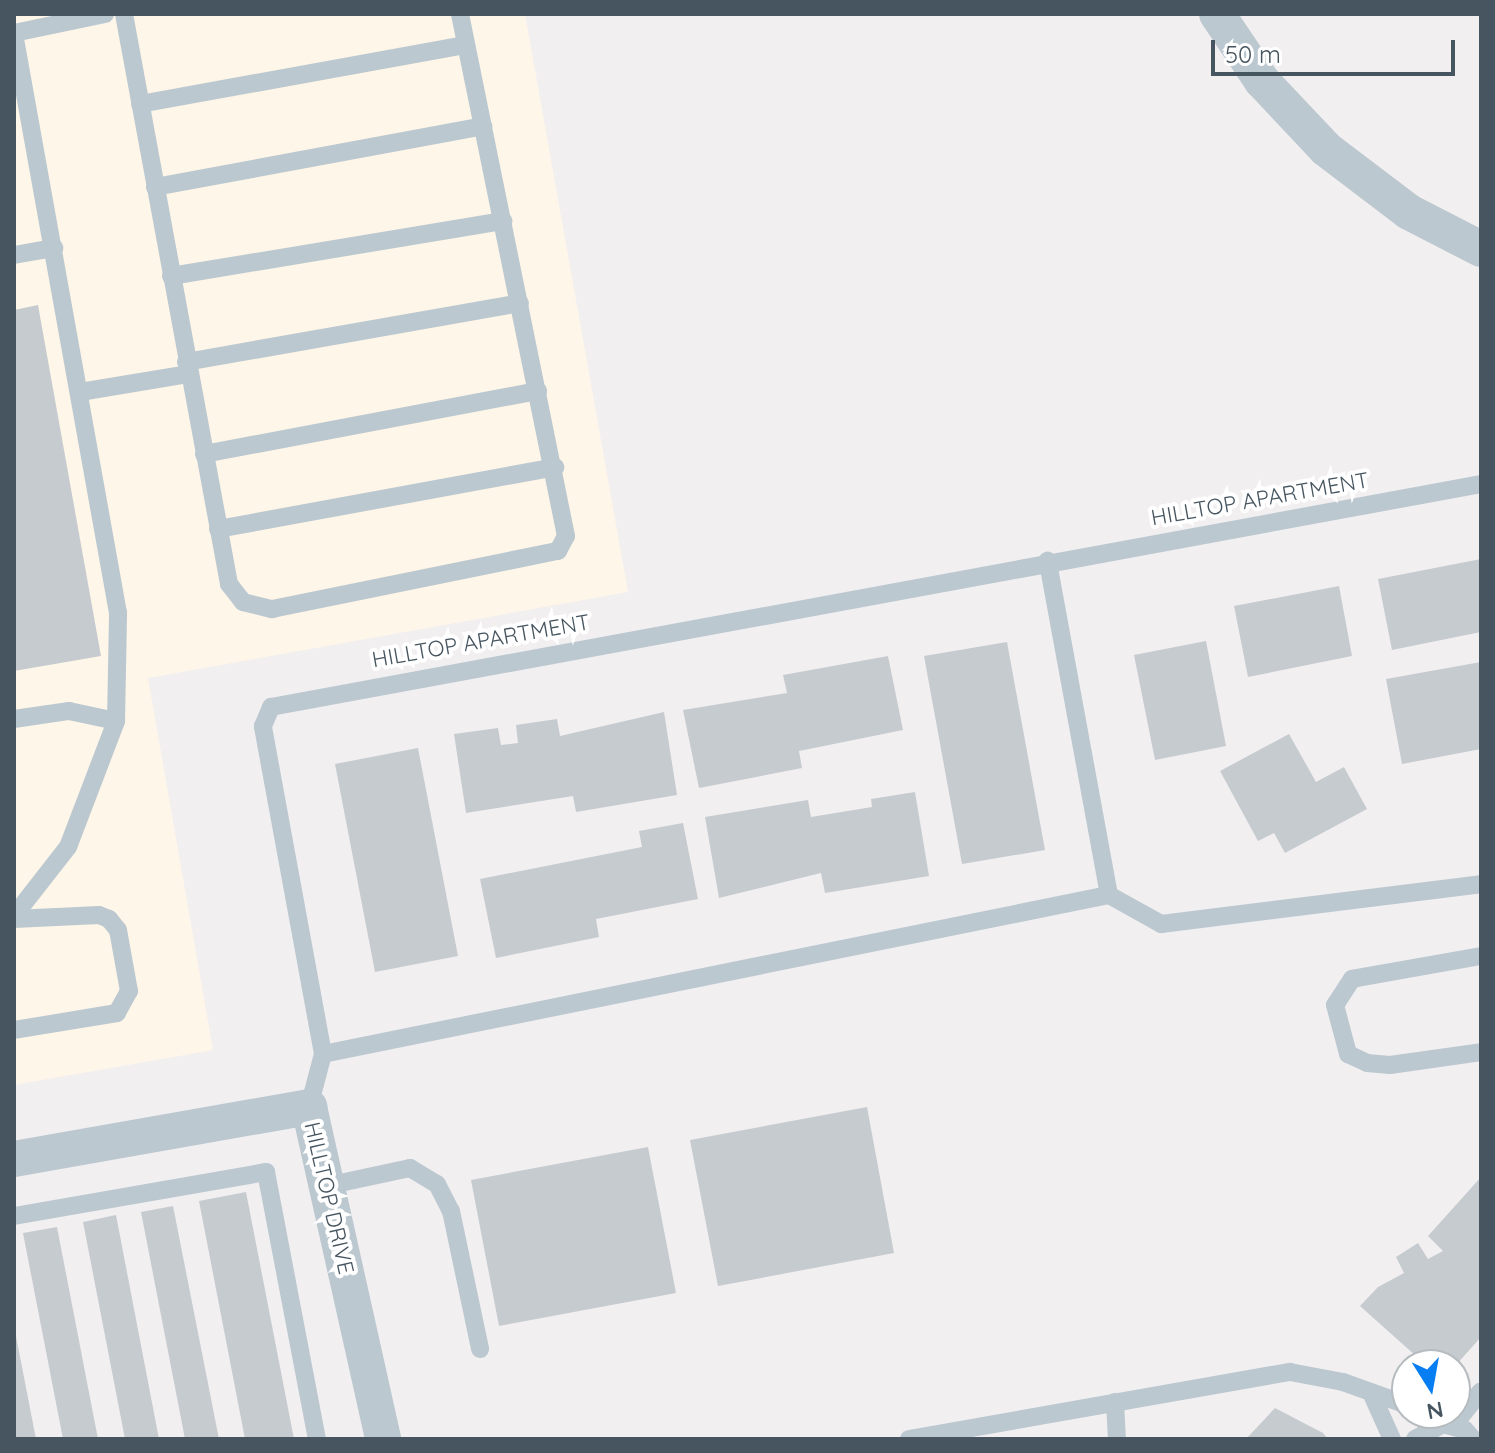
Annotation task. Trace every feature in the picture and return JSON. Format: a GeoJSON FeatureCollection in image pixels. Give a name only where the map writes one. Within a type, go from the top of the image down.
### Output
{"type":"FeatureCollection","features":[{"type":"Feature","properties":{"kind":"street"},"geometry":{"type":"LineString","coordinates":[[1217,14],[1262,81],[1326,149],[1409,212],[1481,249]]}},
{"type":"Feature","properties":{"kind":"street","name":"HILLTOP DRIVE"},"geometry":{"type":"LineString","coordinates":[[14,1159],[309,1107],[383,1439]]}},
{"type":"Feature","properties":{"kind":"lane"},"geometry":{"type":"LineString","coordinates":[[14,918],[68,847],[116,721],[118,613],[14,33],[105,14]]}},
{"type":"Feature","properties":{"kind":"lane"},"geometry":{"type":"LineString","coordinates":[[124,14],[229,584],[243,602],[272,609],[558,551],[566,536],[555,467],[460,14]]}},
{"type":"Feature","properties":{"kind":"lane"},"geometry":{"type":"LineString","coordinates":[[140,104],[466,45]]}},
{"type":"Feature","properties":{"kind":"lane"},"geometry":{"type":"LineString","coordinates":[[155,187],[483,126]]}},
{"type":"Feature","properties":{"kind":"lane"},"geometry":{"type":"LineString","coordinates":[[171,276],[503,221]]}},
{"type":"Feature","properties":{"kind":"lane"},"geometry":{"type":"LineString","coordinates":[[14,255],[54,248]]}},
{"type":"Feature","properties":{"kind":"lane"},"geometry":{"type":"LineString","coordinates":[[80,392],[520,303]]}},
{"type":"Feature","properties":{"kind":"lane"},"geometry":{"type":"LineString","coordinates":[[204,454],[538,391]]}},
{"type":"Feature","properties":{"kind":"lane"},"geometry":{"type":"LineString","coordinates":[[218,529],[555,467]]}},
{"type":"Feature","properties":{"kind":"lane","name":"HILLTOP APARTMENT"},"geometry":{"type":"LineString","coordinates":[[309,1107],[323,1054],[263,726],[271,707],[1048,561],[1481,484]]}},
{"type":"Feature","properties":{"kind":"lane"},"geometry":{"type":"LineString","coordinates":[[1048,561],[1109,895]]}},
{"type":"Feature","properties":{"kind":"lane"},"geometry":{"type":"LineString","coordinates":[[14,719],[69,711],[116,721]]}},
{"type":"Feature","properties":{"kind":"lane"},"geometry":{"type":"LineString","coordinates":[[323,1054],[1109,895],[1161,924],[1481,884]]}},
{"type":"Feature","properties":{"kind":"lane"},"geometry":{"type":"LineString","coordinates":[[14,918],[109,919],[118,930],[129,991],[117,1013],[14,1030]]}},
{"type":"Feature","properties":{"kind":"lane"},"geometry":{"type":"LineString","coordinates":[[1481,956],[1352,979],[1335,1005],[1348,1054],[1367,1063],[1390,1065],[1481,1052]]}},
{"type":"Feature","properties":{"kind":"lane"},"geometry":{"type":"LineString","coordinates":[[326,1186],[410,1168],[437,1184],[451,1211],[480,1349]]}},
{"type":"Feature","properties":{"kind":"lane"},"geometry":{"type":"LineString","coordinates":[[14,1216],[266,1172],[317,1439]]}},
{"type":"Feature","properties":{"kind":"lane"},"geometry":{"type":"LineString","coordinates":[[909,1439],[1290,1372],[1343,1382],[1373,1397],[1391,1401]]}},
{"type":"Feature","properties":{"kind":"lane"},"geometry":{"type":"LineString","coordinates":[[1373,1397],[1392,1439]]}},
{"type":"Feature","properties":{"kind":"lane"},"geometry":{"type":"LineString","coordinates":[[1115,1402],[1117,1439]]}},
{"type":"Feature","properties":{"kind":"lane"},"geometry":{"type":"LineString","coordinates":[[1415,1439],[1438,1429]]}},
{"type":"Feature","properties":{"kind":"shaded area"},"geometry":{"type":"Polygon","coordinates":[[[14,14],[525,14],[628,592],[148,678],[213,1050],[14,1085],[14,14]]]}},
{"type":"Feature","properties":{"kind":"building"},"geometry":{"type":"Polygon","coordinates":[[[38,305],[101,656],[14,671],[14,310],[38,305]]]}},
{"type":"Feature","properties":{"kind":"building"},"geometry":{"type":"Polygon","coordinates":[[[1481,559],[1481,632],[1392,650],[1378,579],[1481,559]]]}},
{"type":"Feature","properties":{"kind":"building"},"geometry":{"type":"Polygon","coordinates":[[[1339,586],[1352,656],[1248,677],[1234,606],[1339,586]]]}},
{"type":"Feature","properties":{"kind":"building"},"geometry":{"type":"Polygon","coordinates":[[[1206,641],[1226,746],[1155,760],[1134,655],[1206,641]]]}},
{"type":"Feature","properties":{"kind":"building"},"geometry":{"type":"Polygon","coordinates":[[[1007,642],[1045,850],[962,864],[924,656],[1007,642]]]}},
{"type":"Feature","properties":{"kind":"building"},"geometry":{"type":"Polygon","coordinates":[[[888,656],[903,730],[799,751],[802,768],[699,788],[683,710],[787,693],[783,675],[888,656]]]}},
{"type":"Feature","properties":{"kind":"building"},"geometry":{"type":"Polygon","coordinates":[[[1481,662],[1481,749],[1402,764],[1386,679],[1481,662]]]}},
{"type":"Feature","properties":{"kind":"building"},"geometry":{"type":"Polygon","coordinates":[[[664,712],[677,795],[576,812],[573,796],[466,813],[454,734],[498,728],[501,745],[518,743],[516,725],[557,719],[560,736],[664,712]]]}},
{"type":"Feature","properties":{"kind":"building"},"geometry":{"type":"Polygon","coordinates":[[[1289,734],[1316,782],[1344,767],[1367,809],[1285,853],[1274,833],[1258,841],[1220,771],[1289,734]]]}},
{"type":"Feature","properties":{"kind":"building"},"geometry":{"type":"Polygon","coordinates":[[[418,748],[458,956],[375,972],[335,764],[418,748]]]}},
{"type":"Feature","properties":{"kind":"building"},"geometry":{"type":"Polygon","coordinates":[[[915,792],[929,876],[825,893],[821,873],[719,898],[705,817],[808,800],[811,817],[872,807],[871,799],[915,792]]]}},
{"type":"Feature","properties":{"kind":"building"},"geometry":{"type":"Polygon","coordinates":[[[683,823],[698,899],[596,919],[599,937],[496,958],[480,879],[642,847],[639,831],[683,823]]]}},
{"type":"Feature","properties":{"kind":"building"},"geometry":{"type":"Polygon","coordinates":[[[867,1107],[894,1253],[718,1286],[690,1140],[867,1107]]]}},
{"type":"Feature","properties":{"kind":"building"},"geometry":{"type":"Polygon","coordinates":[[[648,1147],[676,1293],[499,1326],[471,1180],[648,1147]]]}},
{"type":"Feature","properties":{"kind":"building"},"geometry":{"type":"Polygon","coordinates":[[[1481,1177],[1481,1337],[1470,1349],[1408,1349],[1360,1306],[1378,1287],[1404,1273],[1396,1257],[1418,1243],[1428,1259],[1443,1251],[1428,1236],[1481,1177]]]}},
{"type":"Feature","properties":{"kind":"building"},"geometry":{"type":"Polygon","coordinates":[[[246,1192],[294,1439],[245,1439],[199,1201],[246,1192]]]}},
{"type":"Feature","properties":{"kind":"building"},"geometry":{"type":"Polygon","coordinates":[[[173,1206],[219,1439],[185,1439],[141,1212],[173,1206]]]}},
{"type":"Feature","properties":{"kind":"building"},"geometry":{"type":"Polygon","coordinates":[[[116,1215],[159,1439],[125,1439],[83,1222],[116,1215]]]}},
{"type":"Feature","properties":{"kind":"building"},"geometry":{"type":"Polygon","coordinates":[[[57,1227],[98,1439],[63,1439],[23,1233],[57,1227]]]}},
{"type":"Feature","properties":{"kind":"building"},"geometry":{"type":"Polygon","coordinates":[[[15,1331],[36,1439],[14,1439],[15,1331]]]}},
{"type":"Feature","properties":{"kind":"building"},"geometry":{"type":"Polygon","coordinates":[[[1275,1408],[1323,1433],[1328,1439],[1246,1439],[1275,1408]]]}}]}
